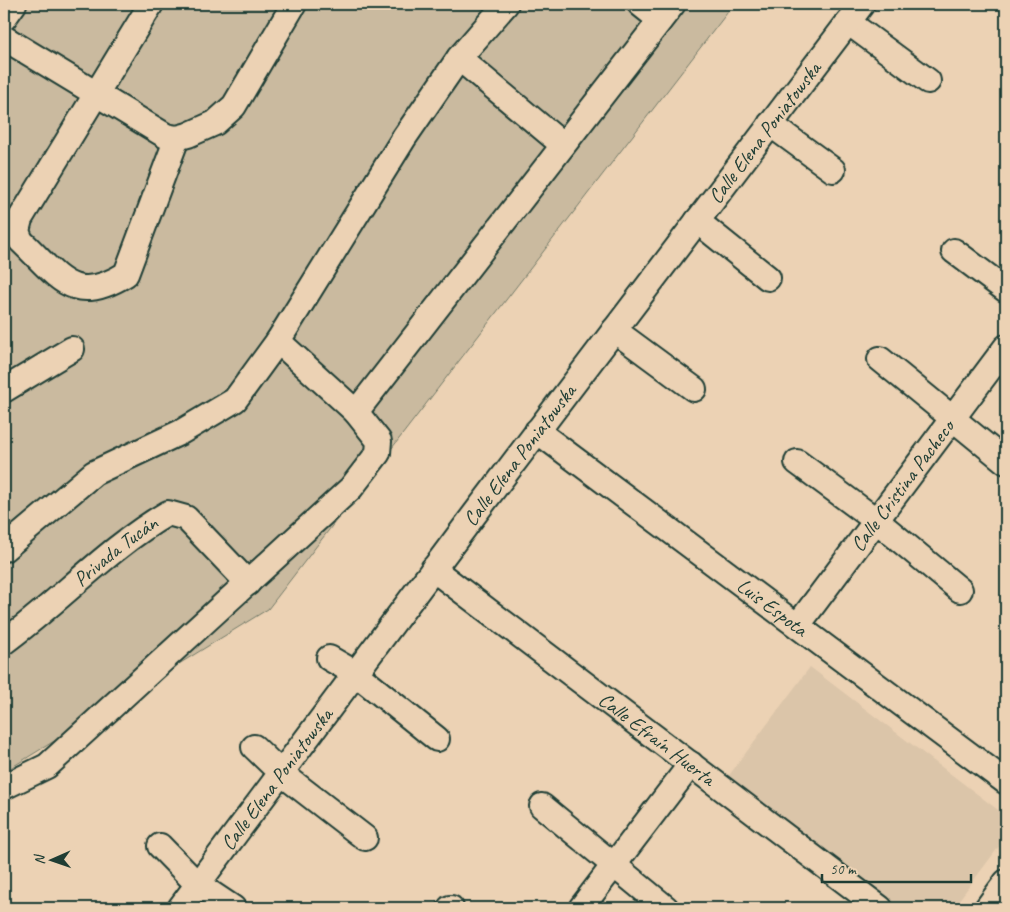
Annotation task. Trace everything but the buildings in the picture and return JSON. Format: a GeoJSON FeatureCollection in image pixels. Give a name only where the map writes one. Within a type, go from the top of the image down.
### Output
{"type":"FeatureCollection","features":[{"type":"Feature","properties":{"kind":"street"},"geometry":{"type":"LineString","coordinates":[[4,18],[14,4]]}},
{"type":"Feature","properties":{"kind":"street"},"geometry":{"type":"LineString","coordinates":[[151,4],[20,220],[17,231],[21,241],[68,286],[87,289],[108,285],[126,274],[177,138]]}},
{"type":"Feature","properties":{"kind":"street"},"geometry":{"type":"LineString","coordinates":[[4,38],[51,68],[98,93],[166,136],[177,138],[215,123],[234,106],[294,4]]}},
{"type":"Feature","properties":{"kind":"street"},"geometry":{"type":"LineString","coordinates":[[4,549],[94,473],[181,432],[235,400],[278,341],[404,138],[459,58],[506,4]]}},
{"type":"Feature","properties":{"kind":"street"},"geometry":{"type":"LineString","coordinates":[[356,412],[666,12],[640,4]]}},
{"type":"Feature","properties":{"kind":"street"},"geometry":{"type":"LineString","coordinates":[[855,13],[928,81]]}},
{"type":"Feature","properties":{"kind":"street","name":"Calle Elena Poniatowska"},"geometry":{"type":"LineString","coordinates":[[180,908],[537,431],[855,13]]}},
{"type":"Feature","properties":{"kind":"street"},"geometry":{"type":"LineString","coordinates":[[459,58],[563,145]]}},
{"type":"Feature","properties":{"kind":"street"},"geometry":{"type":"LineString","coordinates":[[770,124],[833,170]]}},
{"type":"Feature","properties":{"kind":"street"},"geometry":{"type":"LineString","coordinates":[[697,221],[768,278]]}},
{"type":"Feature","properties":{"kind":"street"},"geometry":{"type":"LineString","coordinates":[[954,251],[1006,290]]}},
{"type":"Feature","properties":{"kind":"street"},"geometry":{"type":"LineString","coordinates":[[614,330],[694,389]]}},
{"type":"Feature","properties":{"kind":"street"},"geometry":{"type":"LineString","coordinates":[[4,787],[47,766],[351,488],[378,453],[379,441],[356,412],[278,341]]}},
{"type":"Feature","properties":{"kind":"street","name":"Calle Cristina Pacheco"},"geometry":{"type":"LineString","coordinates":[[798,625],[1006,347]]}},
{"type":"Feature","properties":{"kind":"street"},"geometry":{"type":"LineString","coordinates":[[4,390],[72,349]]}},
{"type":"Feature","properties":{"kind":"street"},"geometry":{"type":"LineString","coordinates":[[880,359],[1006,462]]}},
{"type":"Feature","properties":{"kind":"street","name":"Luis Espota"},"geometry":{"type":"LineString","coordinates":[[537,431],[1006,782]]}},
{"type":"Feature","properties":{"kind":"street"},"geometry":{"type":"LineString","coordinates":[[797,462],[877,521],[960,590]]}},
{"type":"Feature","properties":{"kind":"street","name":"Privada Tucán"},"geometry":{"type":"LineString","coordinates":[[4,642],[38,616],[141,528],[168,513],[186,518],[248,583]]}},
{"type":"Feature","properties":{"kind":"street","name":"Calle Efraín Huerta"},"geometry":{"type":"LineString","coordinates":[[433,569],[880,908]]}},
{"type":"Feature","properties":{"kind":"street"},"geometry":{"type":"LineString","coordinates":[[329,658],[355,673],[437,739]]}},
{"type":"Feature","properties":{"kind":"street"},"geometry":{"type":"LineString","coordinates":[[254,747],[281,773],[364,838]]}},
{"type":"Feature","properties":{"kind":"street"},"geometry":{"type":"LineString","coordinates":[[581,908],[691,764]]}},
{"type":"Feature","properties":{"kind":"street"},"geometry":{"type":"LineString","coordinates":[[542,806],[666,908]]}},
{"type":"Feature","properties":{"kind":"street"},"geometry":{"type":"LineString","coordinates":[[160,846],[198,884],[233,908]]}},
{"type":"Feature","properties":{"kind":"street"},"geometry":{"type":"LineString","coordinates":[[987,908],[1006,882]]}},
{"type":"Feature","properties":{"kind":"shaded area"},"geometry":{"type":"Polygon","coordinates":[[[4,4],[734,4],[268,609],[4,772],[4,4]]]}},
{"type":"Feature","properties":{"kind":"shaded area"},"geometry":{"type":"Polygon","coordinates":[[[810,667],[1006,816],[1006,837],[953,908],[899,908],[727,778],[810,667]]]}}]}
